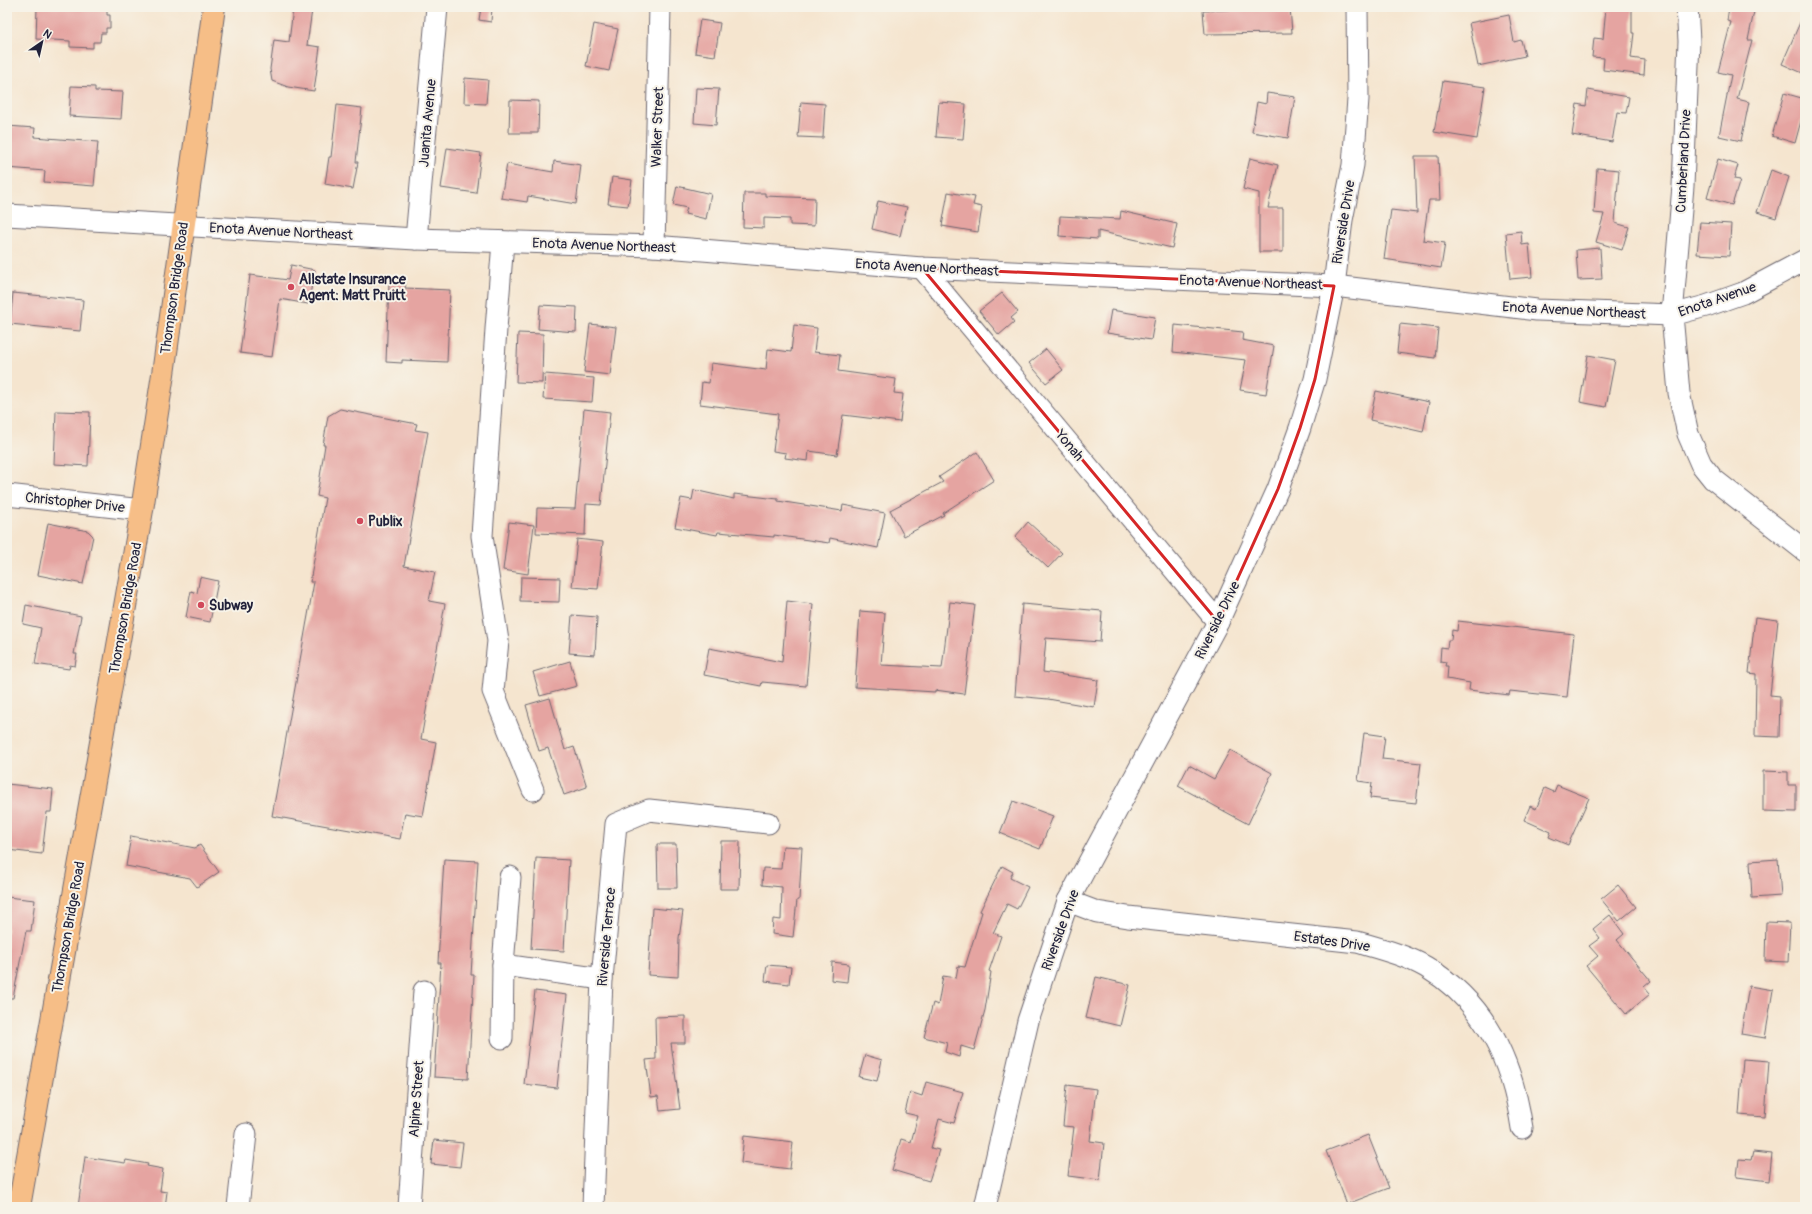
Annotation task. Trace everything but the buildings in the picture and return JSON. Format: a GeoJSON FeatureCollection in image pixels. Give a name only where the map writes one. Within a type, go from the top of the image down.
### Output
{"type":"FeatureCollection","features":[{"type":"Feature","properties":{"kind":"highway","name":"Thompson Bridge Road"},"geometry":{"type":"LineString","coordinates":[[18,1207],[142,510],[163,374],[182,226],[214,7]]}},
{"type":"Feature","properties":{"kind":"street","name":"Juanita Avenue"},"geometry":{"type":"LineString","coordinates":[[416,239],[437,7]]}},
{"type":"Feature","properties":{"kind":"street","name":"Walker Street"},"geometry":{"type":"LineString","coordinates":[[654,246],[660,7]]}},
{"type":"Feature","properties":{"kind":"street","name":"Riverside Drive"},"geometry":{"type":"LineString","coordinates":[[985,1207],[1028,1021],[1068,901],[1218,622],[1278,489],[1300,428],[1315,379],[1334,286],[1342,220],[1353,165],[1358,100],[1357,7]]}},
{"type":"Feature","properties":{"kind":"street","name":"Cumberland Drive"},"geometry":{"type":"LineString","coordinates":[[1686,7],[1689,41],[1683,178],[1672,315],[1679,393],[1688,434],[1701,464],[1713,479],[1805,551]]}},
{"type":"Feature","properties":{"kind":"street","name":"Enota Avenue Northeast"},"geometry":{"type":"LineString","coordinates":[[7,215],[416,239],[654,246],[922,268],[1334,286],[1536,310],[1672,315]]}},
{"type":"Feature","properties":{"kind":"street"},"geometry":{"type":"LineString","coordinates":[[503,242],[482,536],[498,641],[493,691],[533,790]]}},
{"type":"Feature","properties":{"kind":"street","name":"Enota Avenue"},"geometry":{"type":"LineString","coordinates":[[1672,315],[1706,306],[1742,293],[1805,260]]}},
{"type":"Feature","properties":{"kind":"street","name":"Yonah"},"geometry":{"type":"LineString","coordinates":[[922,268],[1218,622]]}},
{"type":"Feature","properties":{"kind":"street","name":"Christopher Drive"},"geometry":{"type":"LineString","coordinates":[[7,495],[142,510]]}},
{"type":"Feature","properties":{"kind":"street","name":"Riverside Terrace"},"geometry":{"type":"LineString","coordinates":[[593,1207],[602,978],[616,824],[649,810],[768,823]]}},
{"type":"Feature","properties":{"kind":"street"},"geometry":{"type":"LineString","coordinates":[[502,1038],[503,965],[510,877]]}},
{"type":"Feature","properties":{"kind":"street","name":"Estates Drive"},"geometry":{"type":"LineString","coordinates":[[1068,901],[1097,912],[1128,917],[1357,942],[1393,952],[1425,967],[1452,986],[1476,1010],[1498,1042],[1518,1100],[1522,1128]]}},
{"type":"Feature","properties":{"kind":"street"},"geometry":{"type":"LineString","coordinates":[[503,965],[602,978]]}},
{"type":"Feature","properties":{"kind":"street","name":"Alpine Street"},"geometry":{"type":"LineString","coordinates":[[409,1207],[424,991]]}},
{"type":"Feature","properties":{"kind":"street"},"geometry":{"type":"LineString","coordinates":[[238,1207],[246,1134]]}},
{"type":"Feature","properties":{"kind":"street"},"geometry":{"type":"LineString","coordinates":[[7,1205],[18,1207]]}},
{"type":"Feature","properties":{"kind":"highlighted area"},"geometry":{"type":"Polygon","coordinates":[[[922,268],[1334,286],[1315,379],[1300,428],[1278,489],[1218,622],[1174,570],[922,268]]]}},
{"type":"Feature","properties":{"kind":"place","name":"Allstate Insurance Agent: Matt Pruitt"},"geometry":{"type":"Point","coordinates":[291,287]}},
{"type":"Feature","properties":{"kind":"place","name":"Publix"},"geometry":{"type":"Point","coordinates":[360,521]}},
{"type":"Feature","properties":{"kind":"place","name":"Subway"},"geometry":{"type":"Point","coordinates":[201,605]}}]}
